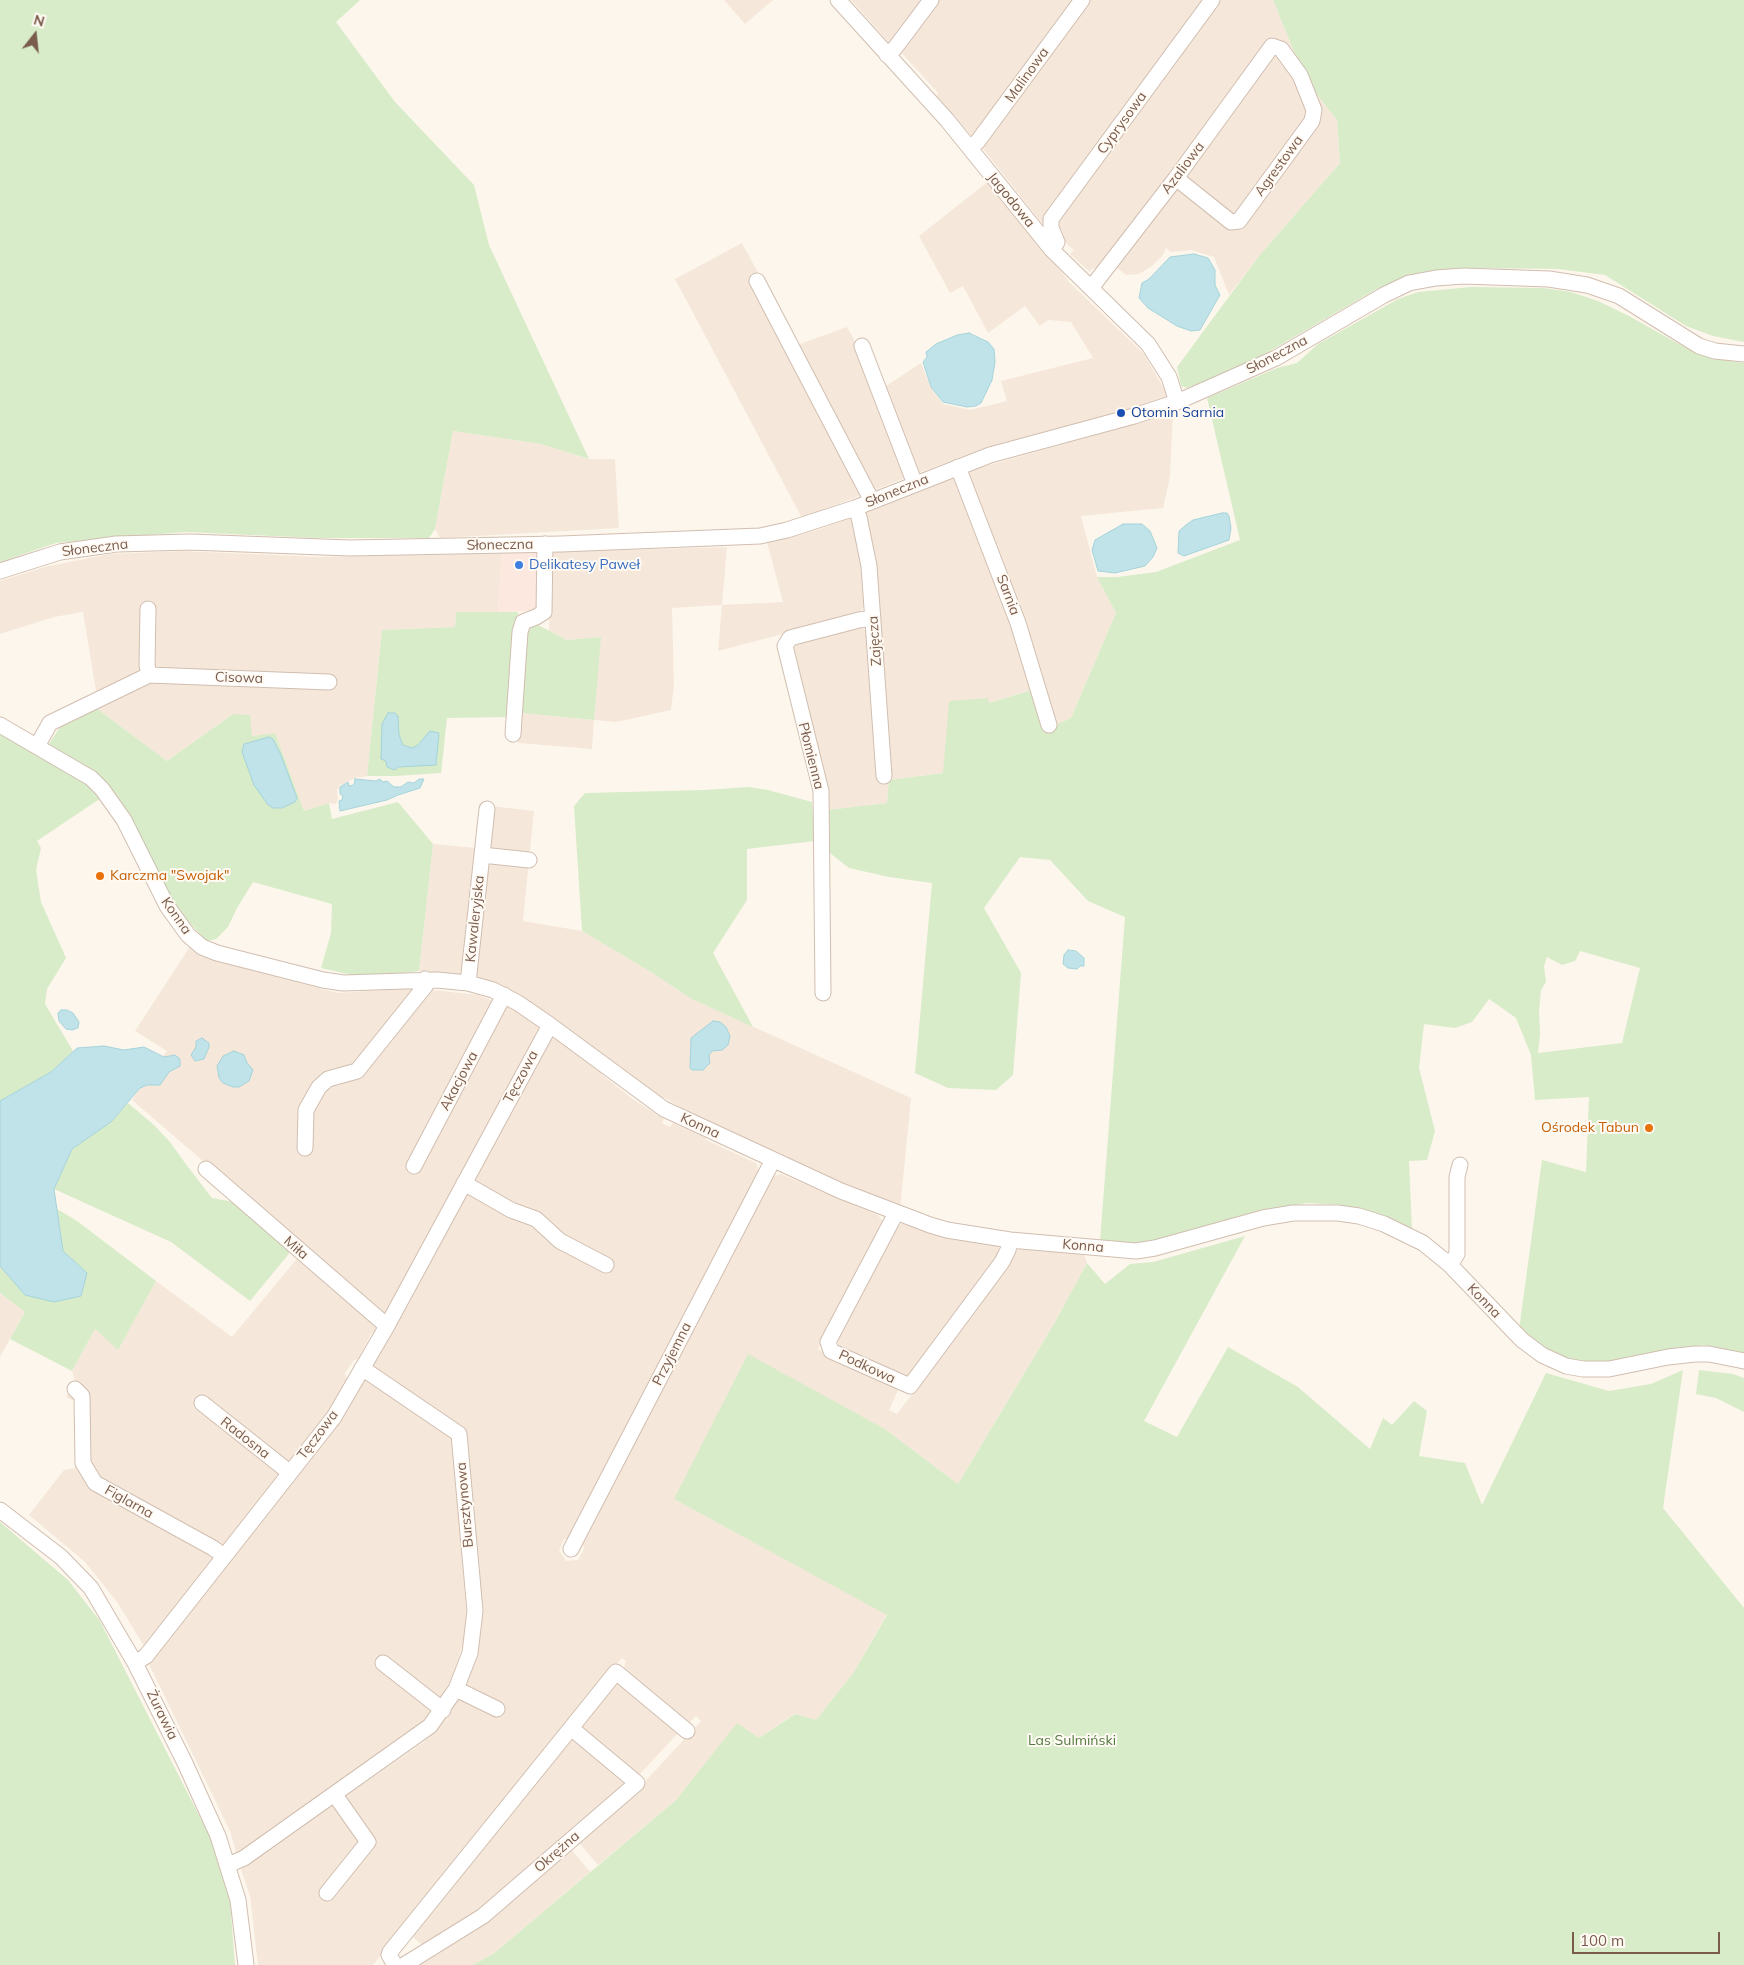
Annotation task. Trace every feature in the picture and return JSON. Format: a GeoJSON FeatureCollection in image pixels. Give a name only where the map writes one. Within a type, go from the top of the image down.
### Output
{"type":"FeatureCollection","features":[{"type":"Feature","properties":{"kind":"street","name":"Jagodowa"},"geometry":{"type":"LineString","coordinates":[[838,0],[947,120],[1052,250],[1148,344],[1156,354],[1169,378],[1177,402]]}},
{"type":"Feature","properties":{"kind":"street"},"geometry":{"type":"LineString","coordinates":[[887,55],[895,48],[931,0]]}},
{"type":"Feature","properties":{"kind":"street","name":"Malinowa"},"geometry":{"type":"LineString","coordinates":[[970,148],[978,141],[1082,0]]}},
{"type":"Feature","properties":{"kind":"street","name":"Cyprysowa"},"geometry":{"type":"LineString","coordinates":[[1052,250],[1057,242],[1051,228],[1052,218],[1212,0]]}},
{"type":"Feature","properties":{"kind":"street","name":"Azaliowa"},"geometry":{"type":"LineString","coordinates":[[1091,288],[1176,178],[1272,46]]}},
{"type":"Feature","properties":{"kind":"street","name":"Agrestowa"},"geometry":{"type":"LineString","coordinates":[[1176,178],[1230,222],[1239,221],[1312,121],[1314,110],[1300,75],[1281,48],[1272,46]]}},
{"type":"Feature","properties":{"kind":"street","name":"Słoneczna"},"geometry":{"type":"LineString","coordinates":[[0,571],[60,552],[116,544],[190,542],[350,548],[545,544],[760,536],[787,530],[855,508],[990,455],[1134,416],[1177,402],[1276,358],[1384,294],[1409,283],[1436,278],[1464,276],[1550,279],[1592,286],[1619,296],[1699,346],[1715,351],[1744,354]]}},
{"type":"Feature","properties":{"kind":"street"},"geometry":{"type":"LineString","coordinates":[[757,282],[872,501]]}},
{"type":"Feature","properties":{"kind":"street"},"geometry":{"type":"LineString","coordinates":[[862,346],[915,484]]}},
{"type":"Feature","properties":{"kind":"street","name":"Sarnia"},"geometry":{"type":"LineString","coordinates":[[958,467],[1018,623],[1049,725]]}},
{"type":"Feature","properties":{"kind":"street","name":"Zajęcza"},"geometry":{"type":"LineString","coordinates":[[855,508],[859,517],[869,566],[884,776]]}},
{"type":"Feature","properties":{"kind":"street"},"geometry":{"type":"LineString","coordinates":[[513,734],[520,632],[523,622],[544,612],[545,544]]}},
{"type":"Feature","properties":{"kind":"street"},"geometry":{"type":"LineString","coordinates":[[148,608],[147,665],[149,675]]}},
{"type":"Feature","properties":{"kind":"street","name":"Płomienna"},"geometry":{"type":"LineString","coordinates":[[822,993],[821,791],[785,646],[790,638],[873,618]]}},
{"type":"Feature","properties":{"kind":"street","name":"Cisowa"},"geometry":{"type":"LineString","coordinates":[[37,746],[50,723],[149,675],[329,682]]}},
{"type":"Feature","properties":{"kind":"street","name":"Konna"},"geometry":{"type":"LineString","coordinates":[[0,725],[91,778],[106,794],[124,820],[167,906],[184,931],[202,947],[247,961],[343,983],[426,979],[468,983],[493,990],[550,1025],[664,1110],[896,1213],[947,1230],[1010,1240],[1136,1251],[1155,1248],[1263,1218],[1293,1213],[1324,1212],[1359,1216],[1384,1224],[1423,1244],[1450,1265],[1522,1340],[1542,1355],[1566,1366],[1583,1369],[1609,1369],[1668,1357],[1695,1354],[1709,1354],[1744,1361]]}},
{"type":"Feature","properties":{"kind":"street","name":"Kawaleryjska"},"geometry":{"type":"LineString","coordinates":[[468,983],[487,809]]}},
{"type":"Feature","properties":{"kind":"street"},"geometry":{"type":"LineString","coordinates":[[482,854],[529,860]]}},
{"type":"Feature","properties":{"kind":"street"},"geometry":{"type":"LineString","coordinates":[[305,1148],[306,1110],[319,1087],[328,1079],[357,1071],[426,985],[426,979]]}},
{"type":"Feature","properties":{"kind":"street","name":"Akacjowa"},"geometry":{"type":"LineString","coordinates":[[414,1166],[504,995]]}},
{"type":"Feature","properties":{"kind":"street","name":"Tęczowa"},"geometry":{"type":"LineString","coordinates":[[136,1663],[146,1656],[334,1417],[387,1326],[550,1025]]}},
{"type":"Feature","properties":{"kind":"street","name":"Przyjemna"},"geometry":{"type":"LineString","coordinates":[[571,1549],[773,1160]]}},
{"type":"Feature","properties":{"kind":"street"},"geometry":{"type":"LineString","coordinates":[[1450,1265],[1457,1254],[1456,1177],[1460,1166]]}},
{"type":"Feature","properties":{"kind":"street","name":"Miła"},"geometry":{"type":"LineString","coordinates":[[206,1169],[387,1326]]}},
{"type":"Feature","properties":{"kind":"street"},"geometry":{"type":"LineString","coordinates":[[464,1182],[511,1210],[536,1219],[560,1241],[606,1265]]}},
{"type":"Feature","properties":{"kind":"street","name":"Podkowa"},"geometry":{"type":"LineString","coordinates":[[896,1213],[828,1342],[831,1351],[910,1386],[1002,1262],[1008,1250],[1010,1240]]}},
{"type":"Feature","properties":{"kind":"street","name":"Bursztynowa"},"geometry":{"type":"LineString","coordinates":[[228,1865],[244,1858],[430,1726],[456,1689],[470,1653],[475,1611],[459,1434],[362,1368]]}},
{"type":"Feature","properties":{"kind":"street","name":"Figlarna"},"geometry":{"type":"LineString","coordinates":[[75,1389],[82,1396],[84,1467],[95,1483],[213,1548],[224,1556]]}},
{"type":"Feature","properties":{"kind":"street","name":"Radosna"},"geometry":{"type":"LineString","coordinates":[[202,1403],[289,1472]]}},
{"type":"Feature","properties":{"kind":"street","name":"Żurawia"},"geometry":{"type":"LineString","coordinates":[[0,1510],[61,1557],[91,1588],[136,1663],[209,1813],[228,1865],[238,1900],[246,1965]]}},
{"type":"Feature","properties":{"kind":"street"},"geometry":{"type":"LineString","coordinates":[[384,1663],[443,1710]]}},
{"type":"Feature","properties":{"kind":"street"},"geometry":{"type":"LineString","coordinates":[[395,1965],[390,1952],[616,1672],[687,1731]]}},
{"type":"Feature","properties":{"kind":"street"},"geometry":{"type":"LineString","coordinates":[[456,1689],[497,1709]]}},
{"type":"Feature","properties":{"kind":"street","name":"Okrężna"},"geometry":{"type":"LineString","coordinates":[[404,1965],[482,1916],[637,1783],[571,1728]]}},
{"type":"Feature","properties":{"kind":"street"},"geometry":{"type":"LineString","coordinates":[[327,1893],[368,1842],[335,1795]]}},
{"type":"Feature","properties":{"kind":"shaded area"},"geometry":{"type":"Polygon","coordinates":[[[724,0],[773,0],[745,24],[724,0]]]}},
{"type":"Feature","properties":{"kind":"shaded area"},"geometry":{"type":"Polygon","coordinates":[[[851,0],[1273,0],[1306,81],[1337,120],[1340,163],[1259,256],[1229,295],[1214,257],[1191,250],[1171,252],[1166,248],[1163,255],[1152,266],[1139,274],[1126,275],[1114,265],[1098,270],[1093,268],[1090,272],[1070,254],[1074,250],[1040,221],[984,150],[937,96],[938,93],[891,41],[889,43],[851,0]]]}},
{"type":"Feature","properties":{"kind":"shaded area"},"geometry":{"type":"Polygon","coordinates":[[[990,180],[1070,283],[1144,354],[1168,396],[1166,400],[987,447],[916,474],[883,388],[921,363],[931,388],[943,404],[970,410],[1007,401],[1001,381],[1093,358],[1071,322],[1048,320],[1040,326],[1025,306],[988,333],[963,286],[950,293],[919,236],[990,180]]]}},
{"type":"Feature","properties":{"kind":"shaded area"},"geometry":{"type":"Polygon","coordinates":[[[742,243],[797,345],[847,327],[858,347],[908,477],[802,518],[675,279],[742,243]]]}},
{"type":"Feature","properties":{"kind":"shaded area"},"geometry":{"type":"Polygon","coordinates":[[[1173,413],[1170,477],[1163,508],[1081,516],[1097,577],[1116,613],[1071,718],[1053,726],[965,472],[1173,413]]]}},
{"type":"Feature","properties":{"kind":"shaded area"},"geometry":{"type":"Polygon","coordinates":[[[453,431],[541,444],[589,459],[615,459],[619,528],[440,538],[435,529],[453,431]]]}},
{"type":"Feature","properties":{"kind":"shaded area"},"geometry":{"type":"Polygon","coordinates":[[[957,475],[1035,689],[988,703],[988,699],[943,773],[889,780],[887,803],[827,810],[792,651],[797,643],[859,626],[869,633],[862,513],[957,475]]]}},
{"type":"Feature","properties":{"kind":"shaded area"},"geometry":{"type":"Polygon","coordinates":[[[851,518],[858,542],[867,602],[858,614],[718,651],[722,605],[783,602],[767,542],[814,531],[851,518]]]}},
{"type":"Feature","properties":{"kind":"shaded area"},"geometry":{"type":"Polygon","coordinates":[[[727,547],[722,605],[672,608],[674,685],[671,710],[616,722],[594,720],[600,637],[567,640],[549,631],[551,552],[727,547]]]}},
{"type":"Feature","properties":{"kind":"shaded area"},"geometry":{"type":"Polygon","coordinates":[[[183,551],[319,557],[502,553],[498,612],[456,612],[455,627],[382,630],[367,776],[356,778],[340,785],[337,790],[338,799],[336,804],[329,803],[304,811],[275,734],[252,736],[233,714],[167,761],[96,708],[96,691],[83,612],[54,617],[0,634],[0,581],[45,567],[109,554],[183,551]]]}},
{"type":"Feature","properties":{"kind":"shaded area"},"geometry":{"type":"Polygon","coordinates":[[[540,552],[539,611],[498,612],[502,553],[540,552]]]}},
{"type":"Feature","properties":{"kind":"shaded area"},"geometry":{"type":"Polygon","coordinates":[[[521,713],[594,720],[592,749],[518,743],[521,713]]]}},
{"type":"Feature","properties":{"kind":"shaded area"},"geometry":{"type":"Polygon","coordinates":[[[483,805],[534,811],[523,921],[582,931],[690,998],[911,1098],[900,1210],[788,1161],[788,1157],[773,1150],[765,1151],[690,1116],[688,1111],[665,1098],[660,1099],[620,1071],[621,1067],[520,996],[484,980],[419,971],[433,844],[476,848],[483,805]]]}},
{"type":"Feature","properties":{"kind":"shaded area"},"geometry":{"type":"Polygon","coordinates":[[[191,945],[211,959],[337,993],[415,988],[478,995],[514,1009],[542,1028],[388,1320],[371,1334],[358,1359],[354,1360],[345,1373],[347,1380],[330,1412],[144,1646],[117,1602],[85,1562],[29,1515],[64,1470],[75,1468],[76,1402],[66,1397],[75,1380],[72,1371],[95,1329],[118,1349],[156,1281],[232,1337],[305,1249],[132,1100],[140,1088],[147,1085],[160,1085],[163,1056],[167,1051],[135,1031],[191,945]]]}},
{"type":"Feature","properties":{"kind":"shaded area"},"geometry":{"type":"Polygon","coordinates":[[[548,1032],[602,1072],[601,1074],[634,1100],[664,1119],[662,1123],[670,1127],[673,1123],[756,1163],[759,1172],[569,1538],[564,1539],[559,1550],[566,1561],[578,1560],[584,1549],[582,1543],[771,1177],[781,1174],[878,1215],[883,1222],[818,1349],[830,1357],[899,1388],[889,1410],[897,1414],[994,1286],[1012,1255],[1019,1249],[1084,1254],[1087,1263],[1055,1322],[958,1484],[885,1429],[674,1499],[887,1614],[854,1672],[816,1720],[794,1714],[759,1738],[737,1724],[676,1800],[598,1865],[580,1844],[580,1839],[641,1786],[701,1721],[696,1716],[687,1725],[622,1672],[626,1661],[622,1658],[373,1965],[258,1965],[250,1896],[241,1869],[424,1742],[436,1731],[451,1708],[479,1644],[482,1624],[467,1432],[371,1366],[548,1032]]]}},
{"type":"Feature","properties":{"kind":"shaded area"},"geometry":{"type":"Polygon","coordinates":[[[903,1224],[947,1237],[998,1245],[1000,1251],[913,1373],[901,1377],[840,1349],[837,1337],[894,1226],[903,1224]]]}},
{"type":"Feature","properties":{"kind":"shaded area"},"geometry":{"type":"Polygon","coordinates":[[[0,1293],[25,1312],[0,1357],[0,1293]]]}},
{"type":"Feature","properties":{"kind":"shaded area"},"geometry":{"type":"Polygon","coordinates":[[[364,1379],[453,1439],[467,1621],[466,1633],[453,1675],[439,1698],[384,1655],[375,1666],[432,1710],[425,1721],[239,1853],[236,1852],[230,1831],[149,1664],[341,1421],[364,1379]]]}},
{"type":"Feature","properties":{"kind":"shaded area"},"geometry":{"type":"Polygon","coordinates":[[[614,1680],[679,1732],[639,1775],[578,1730],[614,1680]]]}},
{"type":"Feature","properties":{"kind":"shaded area"},"geometry":{"type":"Polygon","coordinates":[[[573,1737],[626,1781],[626,1787],[486,1908],[424,1947],[409,1933],[573,1737]]]}},
{"type":"Feature","properties":{"kind":"shaded area"},"geometry":{"type":"Polygon","coordinates":[[[568,1850],[572,1850],[590,1872],[493,1954],[473,1965],[414,1965],[568,1850]]]}},
{"type":"Feature","properties":{"kind":"green space"},"geometry":{"type":"Polygon","coordinates":[[[0,0],[360,0],[336,22],[395,102],[474,185],[489,245],[589,459],[541,444],[453,431],[435,529],[429,538],[316,538],[186,532],[56,543],[0,562],[0,0]]]}},
{"type":"Feature","properties":{"kind":"green space"},"geometry":{"type":"Polygon","coordinates":[[[1273,0],[1744,0],[1744,342],[1713,336],[1686,326],[1605,275],[1558,269],[1465,268],[1410,275],[1375,290],[1239,369],[1187,388],[1181,386],[1177,367],[1259,256],[1340,163],[1337,120],[1306,81],[1273,0]]]}},
{"type":"Feature","properties":{"kind":"green space"},"geometry":{"type":"Polygon","coordinates":[[[1471,287],[1544,288],[1571,292],[1598,301],[1629,316],[1693,352],[1715,359],[1744,363],[1744,1353],[1702,1345],[1602,1364],[1571,1361],[1555,1355],[1519,1330],[1542,1160],[1586,1172],[1589,1097],[1535,1100],[1531,1055],[1516,1018],[1489,999],[1472,1022],[1455,1028],[1424,1024],[1419,1068],[1435,1131],[1427,1160],[1409,1161],[1412,1230],[1373,1212],[1342,1205],[1306,1203],[1258,1213],[1148,1245],[1100,1241],[1125,917],[1088,901],[1050,860],[1020,857],[984,908],[1021,973],[1013,1075],[996,1090],[948,1088],[915,1073],[932,883],[889,877],[849,868],[826,850],[827,810],[887,803],[889,780],[943,773],[949,701],[988,698],[989,703],[1035,689],[1053,726],[1071,718],[1116,613],[1097,577],[1117,577],[1156,572],[1240,540],[1207,398],[1277,368],[1297,363],[1318,344],[1398,299],[1418,292],[1471,287]],[[1580,951],[1575,961],[1562,965],[1547,957],[1544,966],[1546,982],[1541,990],[1539,1011],[1540,1034],[1538,1053],[1622,1043],[1640,968],[1580,951]]]}},
{"type":"Feature","properties":{"kind":"green space"},"geometry":{"type":"Polygon","coordinates":[[[456,612],[518,612],[509,717],[447,718],[441,773],[367,776],[382,630],[455,627],[456,612]]]}},
{"type":"Feature","properties":{"kind":"green space"},"geometry":{"type":"Polygon","coordinates":[[[534,623],[567,640],[601,637],[594,720],[521,713],[527,629],[534,623]]]}},
{"type":"Feature","properties":{"kind":"green space"},"geometry":{"type":"Polygon","coordinates":[[[96,708],[167,761],[233,714],[250,715],[252,736],[275,733],[304,811],[329,803],[332,819],[398,802],[433,844],[419,971],[378,976],[352,975],[321,968],[331,933],[332,904],[253,882],[228,927],[216,939],[207,941],[174,907],[131,823],[48,745],[60,727],[96,708]]]}},
{"type":"Feature","properties":{"kind":"green space"},"geometry":{"type":"Polygon","coordinates":[[[0,731],[91,785],[101,798],[37,841],[41,848],[36,870],[41,902],[66,958],[47,989],[45,1004],[73,1051],[51,1072],[0,1101],[0,731]]]}},
{"type":"Feature","properties":{"kind":"green space"},"geometry":{"type":"Polygon","coordinates":[[[748,787],[768,790],[812,802],[815,841],[747,849],[747,900],[713,953],[753,1027],[690,998],[582,931],[574,806],[585,793],[748,787]]]}},
{"type":"Feature","properties":{"kind":"green space"},"geometry":{"type":"Polygon","coordinates":[[[128,1103],[154,1125],[170,1142],[212,1198],[234,1202],[292,1250],[250,1301],[171,1242],[54,1189],[72,1149],[111,1122],[128,1103]]]}},
{"type":"Feature","properties":{"kind":"green space"},"geometry":{"type":"Polygon","coordinates":[[[57,1209],[77,1221],[156,1281],[118,1350],[95,1329],[72,1371],[10,1339],[25,1312],[0,1293],[0,1266],[25,1295],[87,1273],[63,1251],[57,1209]]]}},
{"type":"Feature","properties":{"kind":"green space","name":"Las Sulmiński"},"geometry":{"type":"Polygon","coordinates":[[[1245,1236],[1144,1421],[1177,1437],[1228,1347],[1298,1387],[1370,1449],[1383,1418],[1392,1425],[1414,1401],[1427,1411],[1419,1456],[1465,1463],[1482,1505],[1546,1373],[1609,1391],[1651,1384],[1683,1370],[1663,1508],[1744,1608],[1744,1965],[473,1965],[493,1954],[676,1800],[737,1723],[759,1738],[795,1714],[816,1720],[854,1672],[887,1615],[674,1499],[748,1354],[885,1429],[958,1484],[1055,1322],[1087,1263],[1105,1284],[1130,1264],[1153,1262],[1245,1236]]]}},
{"type":"Feature","properties":{"kind":"green space"},"geometry":{"type":"Polygon","coordinates":[[[1699,1370],[1733,1374],[1744,1378],[1744,1412],[1716,1398],[1696,1394],[1699,1370]]]}},
{"type":"Feature","properties":{"kind":"green space"},"geometry":{"type":"Polygon","coordinates":[[[0,1522],[68,1580],[100,1621],[211,1839],[230,1900],[235,1965],[0,1965],[0,1522]]]}},
{"type":"Feature","properties":{"kind":"water"},"geometry":{"type":"Polygon","coordinates":[[[1194,254],[1208,258],[1215,270],[1215,285],[1220,295],[1200,330],[1191,331],[1177,326],[1148,308],[1139,298],[1142,283],[1149,279],[1170,257],[1194,254]]]}},
{"type":"Feature","properties":{"kind":"water"},"geometry":{"type":"Polygon","coordinates":[[[969,333],[988,342],[994,349],[995,362],[992,380],[981,403],[976,406],[967,407],[943,402],[931,387],[923,362],[927,357],[926,352],[936,344],[957,335],[969,333]]]}},
{"type":"Feature","properties":{"kind":"water"},"geometry":{"type":"Polygon","coordinates":[[[1227,513],[1229,516],[1231,528],[1229,540],[1184,556],[1178,553],[1179,531],[1193,520],[1227,513]]]}},
{"type":"Feature","properties":{"kind":"water"},"geometry":{"type":"Polygon","coordinates":[[[1123,524],[1142,524],[1150,531],[1157,548],[1153,557],[1145,566],[1115,573],[1098,571],[1092,550],[1095,540],[1123,524]]]}},
{"type":"Feature","properties":{"kind":"water"},"geometry":{"type":"Polygon","coordinates":[[[388,713],[395,713],[398,716],[399,735],[403,745],[412,748],[418,745],[430,731],[439,733],[436,765],[398,767],[395,770],[387,767],[386,761],[381,759],[382,724],[388,713]]]}},
{"type":"Feature","properties":{"kind":"water"},"geometry":{"type":"Polygon","coordinates":[[[269,737],[273,739],[281,755],[297,798],[295,802],[282,808],[273,808],[268,805],[254,785],[242,752],[244,744],[269,737]]]}},
{"type":"Feature","properties":{"kind":"water"},"geometry":{"type":"Polygon","coordinates":[[[355,779],[376,781],[380,779],[383,782],[387,781],[394,787],[401,787],[408,782],[414,783],[419,779],[424,779],[420,788],[387,800],[340,811],[339,801],[342,800],[343,796],[340,794],[340,787],[348,782],[349,786],[354,785],[355,779]]]}},
{"type":"Feature","properties":{"kind":"water"},"geometry":{"type":"Polygon","coordinates":[[[1068,950],[1076,951],[1084,958],[1084,966],[1080,966],[1077,969],[1068,968],[1063,964],[1064,955],[1068,950]]]}},
{"type":"Feature","properties":{"kind":"water"},"geometry":{"type":"Polygon","coordinates":[[[61,1010],[73,1013],[79,1022],[78,1028],[66,1029],[59,1021],[58,1013],[61,1010]]]}},
{"type":"Feature","properties":{"kind":"water"},"geometry":{"type":"Polygon","coordinates":[[[713,1021],[720,1022],[726,1027],[730,1036],[728,1045],[722,1050],[712,1051],[709,1055],[710,1063],[703,1070],[692,1070],[690,1068],[691,1038],[713,1021]]]}},
{"type":"Feature","properties":{"kind":"water"},"geometry":{"type":"Polygon","coordinates":[[[202,1038],[209,1043],[209,1047],[204,1059],[195,1061],[191,1055],[196,1047],[196,1041],[202,1038]]]}},
{"type":"Feature","properties":{"kind":"water"},"geometry":{"type":"Polygon","coordinates":[[[104,1046],[124,1050],[144,1047],[164,1057],[175,1055],[180,1059],[180,1066],[169,1072],[160,1085],[147,1085],[140,1088],[111,1122],[72,1149],[54,1189],[63,1251],[87,1273],[81,1296],[54,1302],[25,1295],[0,1266],[0,1101],[51,1072],[77,1048],[104,1046]]]}},
{"type":"Feature","properties":{"kind":"water"},"geometry":{"type":"Polygon","coordinates":[[[234,1051],[244,1055],[247,1063],[253,1070],[249,1081],[239,1087],[223,1083],[219,1078],[217,1066],[223,1056],[234,1051]]]}},
{"type":"Feature","properties":{"kind":"place","name":"Otomin Sarnia"},"geometry":{"type":"Point","coordinates":[1121,413]}},
{"type":"Feature","properties":{"kind":"place","name":"Delikatesy Paweł"},"geometry":{"type":"Point","coordinates":[519,565]}},
{"type":"Feature","properties":{"kind":"place","name":"Karczma \"Swojak\""},"geometry":{"type":"Point","coordinates":[100,876]}},
{"type":"Feature","properties":{"kind":"place","name":"Ośrodek Tabun"},"geometry":{"type":"Point","coordinates":[1649,1128]}}]}
